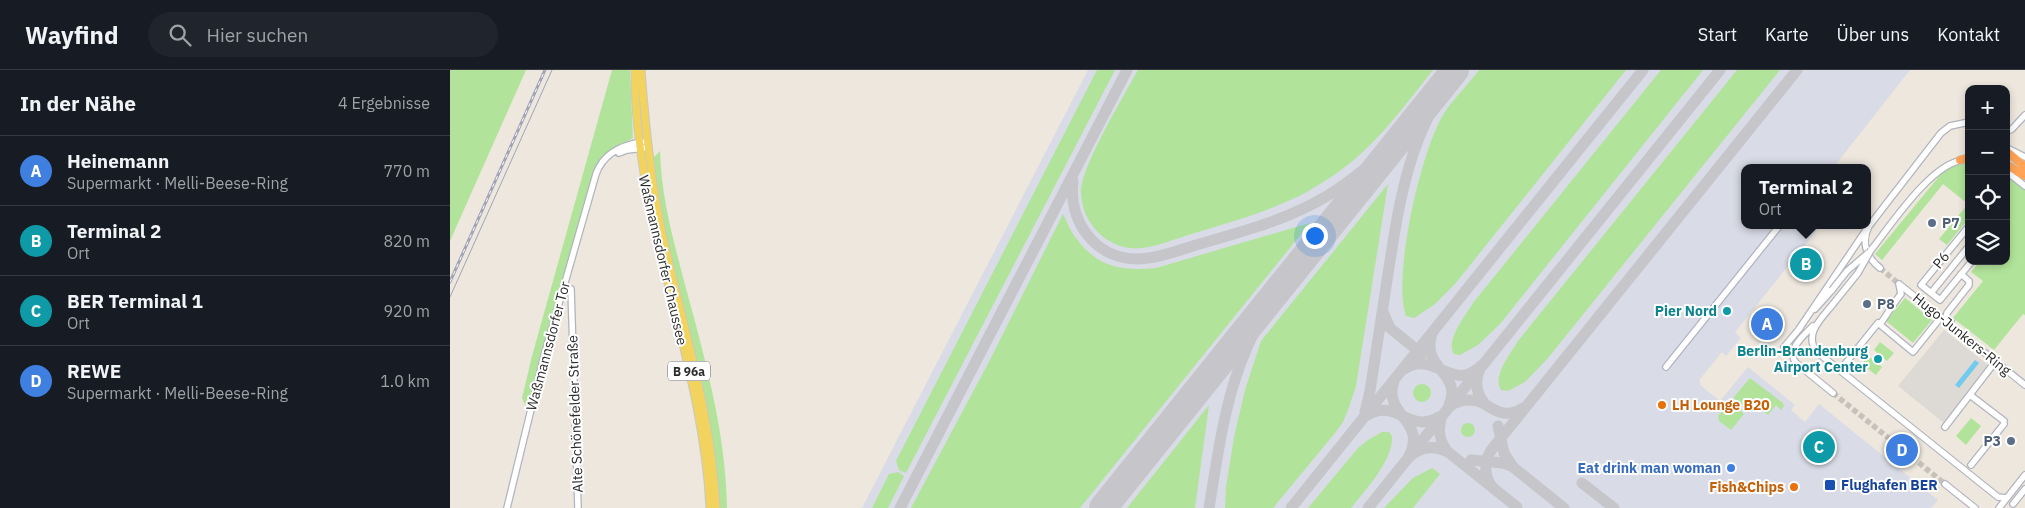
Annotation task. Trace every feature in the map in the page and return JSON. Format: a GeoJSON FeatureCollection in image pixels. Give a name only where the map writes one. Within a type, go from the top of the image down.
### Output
{"type":"FeatureCollection","features":[{"type":"Feature","properties":{"kind":"highway"},"geometry":{"type":"LineString","coordinates":[[2010,153],[2025,166]]}},
{"type":"Feature","properties":{"kind":"highway"},"geometry":{"type":"LineString","coordinates":[[2010,167],[2025,176]]}},
{"type":"Feature","properties":{"kind":"main road","name":"Waßmannsdorfer Chaussee"},"geometry":{"type":"LineString","coordinates":[[635,70],[639,146],[656,236],[697,405],[708,476],[710,508]]}},
{"type":"Feature","properties":{"kind":"main road","name":"Waßmannsdorfer Chaussee"},"geometry":{"type":"LineString","coordinates":[[642,70],[648,145],[660,226],[705,414],[715,481],[716,508]]}},
{"type":"Feature","properties":{"kind":"street"},"geometry":{"type":"LineString","coordinates":[[2010,131],[2025,115]]}},
{"type":"Feature","properties":{"kind":"street"},"geometry":{"type":"LineString","coordinates":[[1871,223],[1944,131],[1961,123],[1965,124]]}},
{"type":"Feature","properties":{"kind":"street","name":"Waßmannsdorfer Tor"},"geometry":{"type":"LineString","coordinates":[[507,508],[542,364],[597,170],[607,156],[621,148],[648,145]]}},
{"type":"Feature","properties":{"kind":"street"},"geometry":{"type":"LineString","coordinates":[[2010,151],[2025,157]]}},
{"type":"Feature","properties":{"kind":"street"},"geometry":{"type":"LineString","coordinates":[[1784,347],[1847,271],[1871,250],[1929,179],[1943,167],[1965,159]]}},
{"type":"Feature","properties":{"kind":"street"},"geometry":{"type":"LineString","coordinates":[[2010,174],[2025,186]]}},
{"type":"Feature","properties":{"kind":"street"},"geometry":{"type":"LineString","coordinates":[[1666,367],[1777,229]]}},
{"type":"Feature","properties":{"kind":"street"},"geometry":{"type":"LineString","coordinates":[[1799,329],[1867,229]]}},
{"type":"Feature","properties":{"kind":"street"},"geometry":{"type":"LineString","coordinates":[[1868,229],[1865,236],[1866,248],[1871,260],[1880,268]]}},
{"type":"Feature","properties":{"kind":"street","name":"P6"},"geometry":{"type":"LineString","coordinates":[[1965,231],[1921,285],[1940,300],[1969,265]]}},
{"type":"Feature","properties":{"kind":"street"},"geometry":{"type":"LineString","coordinates":[[1833,393],[1795,362],[1792,357],[1794,348],[1822,318],[1858,273],[1871,250]]}},
{"type":"Feature","properties":{"kind":"street","name":"P6"},"geometry":{"type":"LineString","coordinates":[[1931,293],[1965,251]]}},
{"type":"Feature","properties":{"kind":"street"},"geometry":{"type":"LineString","coordinates":[[1929,308],[1940,312],[1946,309],[1963,288],[1959,277]]}},
{"type":"Feature","properties":{"kind":"street"},"geometry":{"type":"LineString","coordinates":[[1957,330],[1946,315],[1969,285],[1969,281],[1959,277]]}},
{"type":"Feature","properties":{"kind":"street","name":"Hugo-Junkers-Ring"},"geometry":{"type":"LineString","coordinates":[[1901,294],[1899,284],[2025,385]]}},
{"type":"Feature","properties":{"kind":"street","name":"Alte Schönefelder Straße"},"geometry":{"type":"LineString","coordinates":[[571,289],[578,508]]}},
{"type":"Feature","properties":{"kind":"street"},"geometry":{"type":"LineString","coordinates":[[1845,364],[1892,308],[1901,294],[1914,295]]}},
{"type":"Feature","properties":{"kind":"street"},"geometry":{"type":"LineString","coordinates":[[1878,323],[1913,352],[1941,317]]}},
{"type":"Feature","properties":{"kind":"street"},"geometry":{"type":"LineString","coordinates":[[1815,326],[1812,342],[1817,352],[1998,498],[2008,496]]}},
{"type":"Feature","properties":{"kind":"street"},"geometry":{"type":"LineString","coordinates":[[1945,427],[1995,362]]}},
{"type":"Feature","properties":{"kind":"street"},"geometry":{"type":"LineString","coordinates":[[1970,395],[2004,423],[1971,465]]}},
{"type":"Feature","properties":{"kind":"street"},"geometry":{"type":"LineString","coordinates":[[1999,508],[2025,475]]}},
{"type":"Feature","properties":{"kind":"street"},"geometry":{"type":"LineString","coordinates":[[1945,484],[1974,508]]}},
{"type":"Feature","properties":{"kind":"street"},"geometry":{"type":"LineString","coordinates":[[2013,504],[2025,489]]}},
{"type":"Feature","properties":{"kind":"shaded area"},"geometry":{"type":"Polygon","coordinates":[[[1088,70],[1910,70],[1836,164],[1741,164],[1741,229],[1818,229],[1735,332],[1741,338],[1726,356],[1722,352],[1700,379],[1700,385],[1720,401],[1748,367],[1795,405],[1791,410],[1805,422],[1819,404],[1938,500],[1931,508],[862,508],[1088,70]]]}},
{"type":"Feature","properties":{"kind":"shaded area"},"geometry":{"type":"Polygon","coordinates":[[[1944,330],[1989,366],[1944,423],[1898,386],[1944,330]]]}},
{"type":"Feature","properties":{"kind":"green space"},"geometry":{"type":"Polygon","coordinates":[[[450,70],[526,70],[450,241],[450,70]]]}},
{"type":"Feature","properties":{"kind":"green space"},"geometry":{"type":"Polygon","coordinates":[[[612,70],[630,70],[633,138],[607,153],[596,166],[527,410],[522,398],[532,356],[612,70]]]}},
{"type":"Feature","properties":{"kind":"green space"},"geometry":{"type":"Polygon","coordinates":[[[1097,70],[1115,70],[906,473],[899,470],[896,461],[1097,70]]]}},
{"type":"Feature","properties":{"kind":"green space"},"geometry":{"type":"Polygon","coordinates":[[[1138,70],[1433,70],[1367,148],[1341,170],[1315,187],[1286,202],[1244,218],[1159,245],[1129,248],[1110,242],[1095,229],[1085,212],[1081,193],[1083,182],[1095,150],[1138,70]]]}},
{"type":"Feature","properties":{"kind":"green space"},"geometry":{"type":"Polygon","coordinates":[[[1479,70],[1626,70],[1455,284],[1434,305],[1414,318],[1406,316],[1403,298],[1403,273],[1406,245],[1411,214],[1426,156],[1443,115],[1479,70]]]}},
{"type":"Feature","properties":{"kind":"green space"},"geometry":{"type":"Polygon","coordinates":[[[1661,70],[1703,70],[1500,324],[1478,345],[1460,355],[1454,354],[1452,342],[1454,335],[1473,303],[1661,70]]]}},
{"type":"Feature","properties":{"kind":"green space"},"geometry":{"type":"Polygon","coordinates":[[[1737,70],[1780,70],[1548,358],[1525,382],[1508,391],[1501,390],[1499,378],[1501,372],[1518,341],[1737,70]]]}},
{"type":"Feature","properties":{"kind":"green space"},"geometry":{"type":"Polygon","coordinates":[[[660,151],[668,217],[713,393],[723,450],[727,508],[720,508],[712,434],[705,398],[662,211],[653,158],[660,151]]]}},
{"type":"Feature","properties":{"kind":"green space"},"geometry":{"type":"Polygon","coordinates":[[[1965,163],[1965,202],[1943,184],[1882,260],[1875,254],[1941,174],[1953,166],[1965,163]]]}},
{"type":"Feature","properties":{"kind":"green space"},"geometry":{"type":"Polygon","coordinates":[[[2010,177],[2025,189],[2025,315],[2023,314],[1994,350],[1953,318],[1983,281],[1971,272],[1977,265],[2010,265],[2010,177]]]}},
{"type":"Feature","properties":{"kind":"green space"},"geometry":{"type":"Polygon","coordinates":[[[1388,184],[1356,386],[1343,422],[1273,508],[1225,508],[1226,487],[1234,437],[1245,390],[1261,341],[1388,184]]]}},
{"type":"Feature","properties":{"kind":"green space"},"geometry":{"type":"Polygon","coordinates":[[[1965,208],[1965,223],[1947,245],[1939,239],[1965,208]]]}},
{"type":"Feature","properties":{"kind":"green space"},"geometry":{"type":"Polygon","coordinates":[[[1063,214],[1074,235],[1093,256],[1112,265],[1132,269],[1156,268],[1310,223],[1080,508],[911,508],[991,358],[1063,214]]]}},
{"type":"Feature","properties":{"kind":"green space"},"geometry":{"type":"Polygon","coordinates":[[[1905,298],[1932,320],[1913,343],[1886,321],[1905,298]]]}},
{"type":"Feature","properties":{"kind":"green space"},"geometry":{"type":"Polygon","coordinates":[[[1880,342],[1894,353],[1887,361],[1874,350],[1880,342]]]}},
{"type":"Feature","properties":{"kind":"green space"},"geometry":{"type":"Polygon","coordinates":[[[1868,356],[1882,367],[1876,375],[1862,364],[1868,356]]]}},
{"type":"Feature","properties":{"kind":"green space"},"geometry":{"type":"Polygon","coordinates":[[[1750,378],[1783,403],[1784,406],[1781,410],[1776,405],[1768,415],[1755,405],[1750,411],[1734,398],[1731,403],[1744,414],[1731,430],[1719,421],[1718,416],[1750,378]]]}},
{"type":"Feature","properties":{"kind":"green space"},"geometry":{"type":"Polygon","coordinates":[[[1422,384],[1428,387],[1431,393],[1428,399],[1422,402],[1416,399],[1413,393],[1416,387],[1422,384]]]}},
{"type":"Feature","properties":{"kind":"green space"},"geometry":{"type":"Polygon","coordinates":[[[1209,405],[1195,508],[1127,508],[1209,405]]]}},
{"type":"Feature","properties":{"kind":"green space"},"geometry":{"type":"Polygon","coordinates":[[[1971,418],[1981,426],[1966,445],[1956,436],[1971,418]]]}},
{"type":"Feature","properties":{"kind":"green space"},"geometry":{"type":"Polygon","coordinates":[[[1468,423],[1473,425],[1475,430],[1473,435],[1468,437],[1463,435],[1461,430],[1463,425],[1468,423]]]}},
{"type":"Feature","properties":{"kind":"green space"},"geometry":{"type":"Polygon","coordinates":[[[1382,432],[1389,432],[1392,436],[1388,455],[1378,474],[1351,508],[1308,508],[1358,448],[1382,432]]]}},
{"type":"Feature","properties":{"kind":"green space"},"geometry":{"type":"Polygon","coordinates":[[[1432,468],[1440,474],[1413,508],[1384,508],[1413,478],[1432,468]]]}},
{"type":"Feature","properties":{"kind":"green space"},"geometry":{"type":"Polygon","coordinates":[[[898,472],[904,476],[888,508],[872,508],[889,474],[898,472]]]}},
{"type":"Feature","properties":{"kind":"water"},"geometry":{"type":"Polygon","coordinates":[[[1975,360],[1979,363],[1959,388],[1955,385],[1975,360]]]}},
{"type":"Feature","properties":{"kind":"taxiway"},"geometry":{"type":"LineString","coordinates":[[900,508],[1127,70]]}},
{"type":"Feature","properties":{"kind":"taxiway"},"geometry":{"type":"LineString","coordinates":[[1365,412],[1402,193],[1417,143],[1427,119],[1456,70]]}},
{"type":"Feature","properties":{"kind":"taxiway"},"geometry":{"type":"LineString","coordinates":[[1291,508],[1643,70]]}},
{"type":"Feature","properties":{"kind":"taxiway"},"geometry":{"type":"LineString","coordinates":[[1368,508],[1720,70]]}},
{"type":"Feature","properties":{"kind":"taxiway"},"geometry":{"type":"LineString","coordinates":[[1494,489],[1488,480],[1486,470],[1487,459],[1492,449],[1797,70]]}},
{"type":"Feature","properties":{"kind":"taxiway"},"geometry":{"type":"LineString","coordinates":[[1073,181],[1075,210],[1080,223],[1096,244],[1108,252],[1121,257],[1151,258],[1263,225],[1296,212],[1327,196],[1359,174],[1407,130]]}},
{"type":"Feature","properties":{"kind":"taxiway"},"geometry":{"type":"LineString","coordinates":[[1209,508],[1230,395],[1249,343],[1262,316],[1279,289]]}},
{"type":"Feature","properties":{"kind":"taxiway"},"geometry":{"type":"LineString","coordinates":[[1383,312],[1390,328],[1422,354]]}},
{"type":"Feature","properties":{"kind":"taxiway"},"geometry":{"type":"LineString","coordinates":[[1432,334],[1430,346],[1432,355],[1451,385],[1452,394],[1449,405]]}},
{"type":"Feature","properties":{"kind":"taxiway"},"geometry":{"type":"LineString","coordinates":[[1404,369],[1416,364],[1426,364],[1452,374],[1461,375],[1471,373],[1482,365],[1477,385],[1479,395],[1485,404]]}},
{"type":"Feature","properties":{"kind":"taxiway"},"geometry":{"type":"LineString","coordinates":[[1394,381],[1392,393],[1394,403],[1410,426],[1413,435],[1413,445],[1408,458],[1417,451],[1427,448],[1438,448],[1448,452]]}},
{"type":"Feature","properties":{"kind":"taxiway"},"geometry":{"type":"LineString","coordinates":[[1450,406],[1467,400],[1485,404]]}},
{"type":"Feature","properties":{"kind":"taxiway"},"geometry":{"type":"LineString","coordinates":[[1479,400],[1500,412],[1511,413],[1523,408]]}},
{"type":"Feature","properties":{"kind":"taxiway"},"geometry":{"type":"LineString","coordinates":[[1366,416],[1376,411],[1385,410],[1419,422],[1439,417]]}},
{"type":"Feature","properties":{"kind":"taxiway"},"geometry":{"type":"LineString","coordinates":[[1441,419],[1440,436],[1448,452]]}},
{"type":"Feature","properties":{"kind":"taxiway"},"geometry":{"type":"LineString","coordinates":[[1471,460],[1503,463],[1513,467],[1504,453],[1498,426]]}},
{"type":"Feature","properties":{"kind":"taxiway"},"geometry":{"type":"LineString","coordinates":[[1443,448],[1517,507]]}},
{"type":"Feature","properties":{"kind":"taxiway"},"geometry":{"type":"LineString","coordinates":[[1513,467],[1564,508]]}},
{"type":"Feature","properties":{"kind":"taxiway"},"geometry":{"type":"LineString","coordinates":[[1582,483],[1614,508]]}},
{"type":"Feature","properties":{"kind":"runway"},"geometry":{"type":"LineString","coordinates":[[1103,508],[1455,70]]}},
{"type":"Feature","properties":{"kind":"tunnel"},"geometry":{"type":"LineString","coordinates":[[1880,268],[1899,284]]}},
{"type":"Feature","properties":{"kind":"tunnel"},"geometry":{"type":"LineString","coordinates":[[1833,393],[1945,484]]}},
{"type":"Feature","properties":{"kind":"tram line"},"geometry":{"type":"LineString","coordinates":[[450,297],[552,70]]}},
{"type":"Feature","properties":{"kind":"railway"},"geometry":{"type":"LineString","coordinates":[[450,282],[545,70]]}},
{"type":"Feature","properties":{"kind":"place","name":"P7"},"geometry":{"type":"Point","coordinates":[1932,223]}},
{"type":"Feature","properties":{"kind":"place","name":"Terminal 2"},"geometry":{"type":"Point","coordinates":[1806,264]}},
{"type":"Feature","properties":{"kind":"place","name":"P8"},"geometry":{"type":"Point","coordinates":[1867,304]}},
{"type":"Feature","properties":{"kind":"place","name":"Pier Nord"},"geometry":{"type":"Point","coordinates":[1727,311]}},
{"type":"Feature","properties":{"kind":"place","name":"Heinemann"},"geometry":{"type":"Point","coordinates":[1767,324]}},
{"type":"Feature","properties":{"kind":"place","name":"Berlin-Brandenburg Airport Center"},"geometry":{"type":"Point","coordinates":[1878,359]}},
{"type":"Feature","properties":{"kind":"place","name":"LH Lounge B20"},"geometry":{"type":"Point","coordinates":[1662,405]}},
{"type":"Feature","properties":{"kind":"place","name":"P3"},"geometry":{"type":"Point","coordinates":[2011,441]}},
{"type":"Feature","properties":{"kind":"place","name":"BER Terminal 1"},"geometry":{"type":"Point","coordinates":[1819,447]}},
{"type":"Feature","properties":{"kind":"place","name":"REWE"},"geometry":{"type":"Point","coordinates":[1902,450]}},
{"type":"Feature","properties":{"kind":"place","name":"Eat drink man woman"},"geometry":{"type":"Point","coordinates":[1731,468]}},
{"type":"Feature","properties":{"kind":"place","name":"Flughafen BER"},"geometry":{"type":"Point","coordinates":[1830,485]}},
{"type":"Feature","properties":{"kind":"place","name":"Fish&Chips"},"geometry":{"type":"Point","coordinates":[1794,487]}}]}
